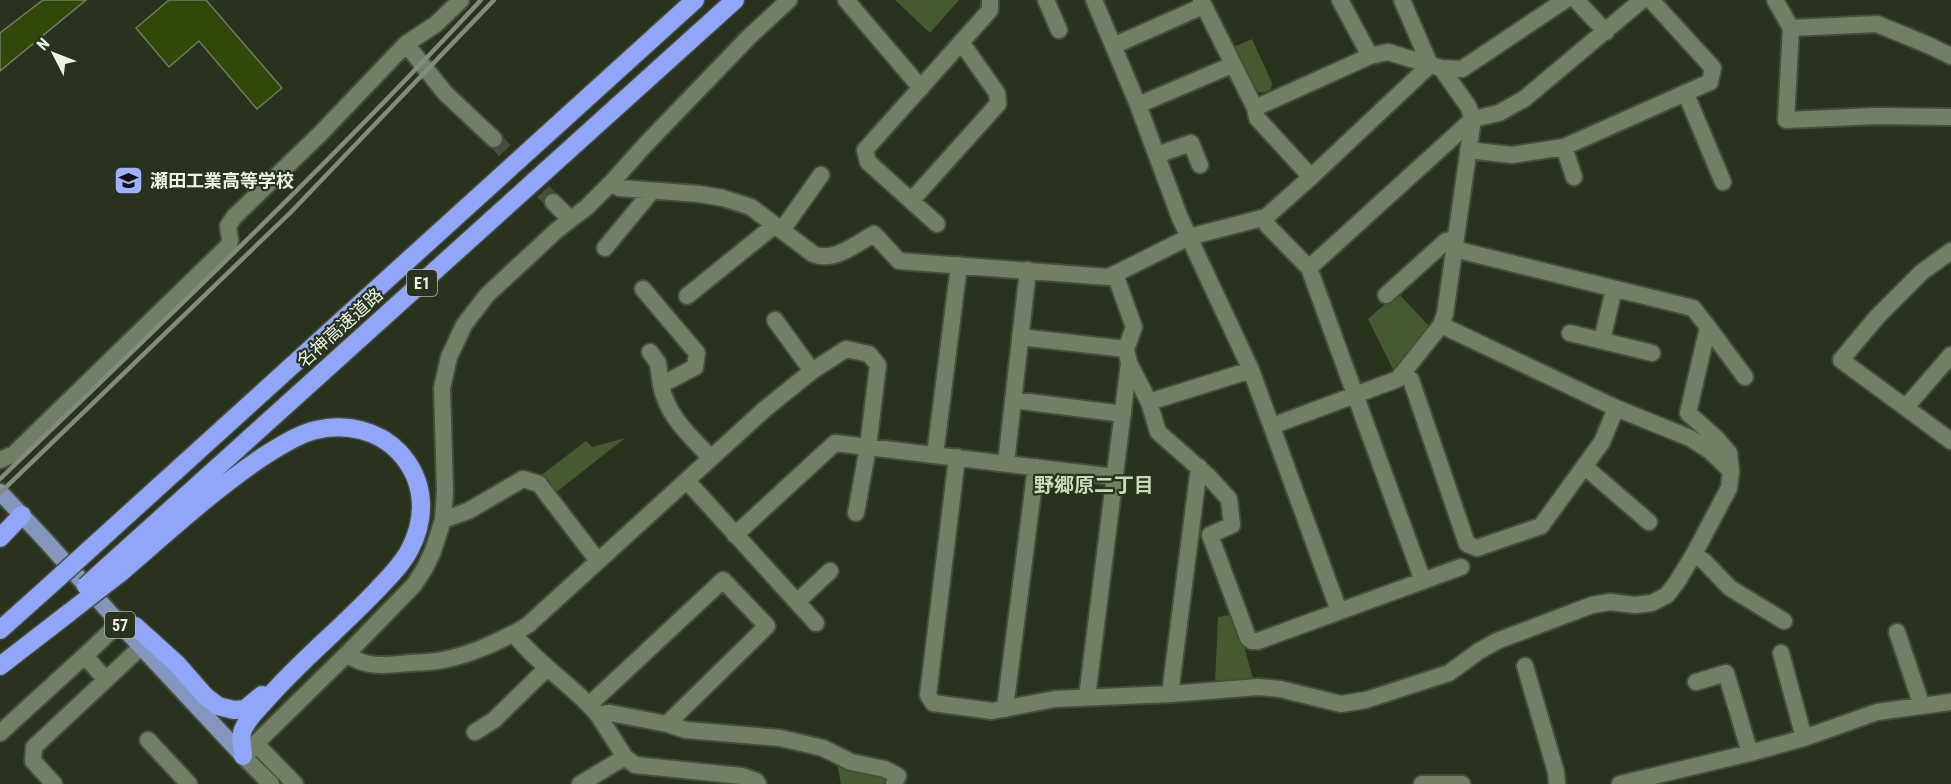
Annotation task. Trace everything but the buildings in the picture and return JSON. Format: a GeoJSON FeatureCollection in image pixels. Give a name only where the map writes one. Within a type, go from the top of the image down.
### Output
{"type":"FeatureCollection","features":[{"type":"Feature","properties":{"kind":"highway","name":"名神高速道路"},"geometry":{"type":"LineString","coordinates":[[0,630],[695,0]]}},
{"type":"Feature","properties":{"kind":"highway","name":"名神高速道路"},"geometry":{"type":"LineString","coordinates":[[0,665],[114,570],[735,0]]}},
{"type":"Feature","properties":{"kind":"highway"},"geometry":{"type":"LineString","coordinates":[[114,570],[245,469],[284,443],[314,430],[340,426],[369,431],[386,440],[408,462],[420,488],[423,508],[418,530],[410,549],[399,566],[288,676],[252,717],[242,733],[250,750]]}},
{"type":"Feature","properties":{"kind":"highway"},"geometry":{"type":"LineString","coordinates":[[0,538],[22,515]]}},
{"type":"Feature","properties":{"kind":"highway"},"geometry":{"type":"LineString","coordinates":[[118,623],[135,626],[218,706],[234,710],[245,709],[288,676]]}},
{"type":"Feature","properties":{"kind":"main road","name":"57"},"geometry":{"type":"LineString","coordinates":[[0,492],[141,648],[250,750]]}},
{"type":"Feature","properties":{"kind":"street"},"geometry":{"type":"LineString","coordinates":[[0,459],[14,454],[229,245],[228,226],[234,217],[321,134],[406,44],[436,24],[461,0]]}},
{"type":"Feature","properties":{"kind":"street"},"geometry":{"type":"LineString","coordinates":[[250,750],[414,585],[433,552],[443,520],[445,491],[442,388],[449,357],[464,325],[487,295],[556,230],[586,207],[611,183],[741,45],[789,0]]}},
{"type":"Feature","properties":{"kind":"street"},"geometry":{"type":"LineString","coordinates":[[846,0],[921,88]]}},
{"type":"Feature","properties":{"kind":"street"},"geometry":{"type":"LineString","coordinates":[[937,224],[868,162],[865,150],[990,10],[990,0]]}},
{"type":"Feature","properties":{"kind":"street"},"geometry":{"type":"LineString","coordinates":[[1046,0],[1059,30]]}},
{"type":"Feature","properties":{"kind":"street"},"geometry":{"type":"LineString","coordinates":[[1094,0],[1138,105],[1180,218],[1251,370],[1339,612]]}},
{"type":"Feature","properties":{"kind":"street"},"geometry":{"type":"LineString","coordinates":[[1340,0],[1370,56]]}},
{"type":"Feature","properties":{"kind":"street"},"geometry":{"type":"LineString","coordinates":[[1272,426],[1398,379],[1441,325],[1445,314],[1473,119],[1468,106],[1436,67],[1402,0]]}},
{"type":"Feature","properties":{"kind":"street"},"geometry":{"type":"LineString","coordinates":[[1255,108],[1370,56],[1388,52],[1436,67],[1462,69],[1565,0]]}},
{"type":"Feature","properties":{"kind":"street"},"geometry":{"type":"LineString","coordinates":[[1576,0],[1606,32]]}},
{"type":"Feature","properties":{"kind":"street"},"geometry":{"type":"LineString","coordinates":[[1309,268],[1473,119],[1498,113],[1524,99],[1642,0]]}},
{"type":"Feature","properties":{"kind":"street"},"geometry":{"type":"LineString","coordinates":[[1468,150],[1512,155],[1564,147],[1710,82],[1713,68],[1651,0]]}},
{"type":"Feature","properties":{"kind":"street"},"geometry":{"type":"LineString","coordinates":[[1775,0],[1791,28],[1786,120],[1877,116],[1951,117]]}},
{"type":"Feature","properties":{"kind":"street"},"geometry":{"type":"LineString","coordinates":[[1113,46],[1202,3],[1255,108],[1257,118],[1311,177]]}},
{"type":"Feature","properties":{"kind":"street"},"geometry":{"type":"LineString","coordinates":[[1791,28],[1877,24],[1951,56]]}},
{"type":"Feature","properties":{"kind":"street"},"geometry":{"type":"LineString","coordinates":[[911,201],[998,104],[998,93],[961,42]]}},
{"type":"Feature","properties":{"kind":"street"},"geometry":{"type":"LineString","coordinates":[[406,44],[445,93],[494,139]]}},
{"type":"Feature","properties":{"kind":"street"},"geometry":{"type":"LineString","coordinates":[[1138,105],[1232,65]]}},
{"type":"Feature","properties":{"kind":"street"},"geometry":{"type":"LineString","coordinates":[[611,183],[619,188],[723,198],[752,207],[821,258],[831,257],[874,234],[899,261],[1108,277],[1189,237],[1266,217],[1436,67]]}},
{"type":"Feature","properties":{"kind":"street"},"geometry":{"type":"LineString","coordinates":[[1686,94],[1723,182]]}},
{"type":"Feature","properties":{"kind":"street"},"geometry":{"type":"LineString","coordinates":[[1157,155],[1191,143],[1200,165]]}},
{"type":"Feature","properties":{"kind":"street"},"geometry":{"type":"LineString","coordinates":[[1564,147],[1574,177]]}},
{"type":"Feature","properties":{"kind":"street"},"geometry":{"type":"LineString","coordinates":[[687,296],[779,228],[821,175]]}},
{"type":"Feature","properties":{"kind":"street"},"geometry":{"type":"LineString","coordinates":[[605,248],[652,191]]}},
{"type":"Feature","properties":{"kind":"street"},"geometry":{"type":"LineString","coordinates":[[553,201],[570,219]]}},
{"type":"Feature","properties":{"kind":"street"},"geometry":{"type":"LineString","coordinates":[[1266,217],[1267,225],[1309,268],[1423,581]]}},
{"type":"Feature","properties":{"kind":"street"},"geometry":{"type":"LineString","coordinates":[[1386,295],[1446,241],[1693,308],[1745,377]]}},
{"type":"Feature","properties":{"kind":"street"},"geometry":{"type":"LineString","coordinates":[[1951,251],[1922,272],[1877,318],[1841,360],[1951,441]]}},
{"type":"Feature","properties":{"kind":"street"},"geometry":{"type":"LineString","coordinates":[[935,455],[959,265]]}},
{"type":"Feature","properties":{"kind":"street"},"geometry":{"type":"LineString","coordinates":[[1006,464],[1028,270]]}},
{"type":"Feature","properties":{"kind":"street"},"geometry":{"type":"LineString","coordinates":[[1087,697],[1123,414],[1128,356],[1134,327],[1115,274]]}},
{"type":"Feature","properties":{"kind":"street"},"geometry":{"type":"LineString","coordinates":[[1602,340],[1614,288]]}},
{"type":"Feature","properties":{"kind":"street"},"geometry":{"type":"LineString","coordinates":[[644,289],[697,354],[694,367],[661,385]]}},
{"type":"Feature","properties":{"kind":"street"},"geometry":{"type":"LineString","coordinates":[[775,320],[812,371]]}},
{"type":"Feature","properties":{"kind":"street"},"geometry":{"type":"LineString","coordinates":[[1441,325],[1616,408],[1690,438],[1710,451],[1731,471]]}},
{"type":"Feature","properties":{"kind":"street"},"geometry":{"type":"LineString","coordinates":[[957,458],[928,695],[933,703],[992,711],[1056,699],[1087,697],[1170,694],[1240,695],[1258,687],[1280,689],[1341,704],[1366,700],[1449,673],[1497,641],[1592,604],[1652,603],[1667,595],[1694,554],[1729,488],[1731,471],[1729,453],[1688,413],[1708,327]]}},
{"type":"Feature","properties":{"kind":"street"},"geometry":{"type":"LineString","coordinates":[[1570,333],[1652,353]]}},
{"type":"Feature","properties":{"kind":"street"},"geometry":{"type":"LineString","coordinates":[[1020,337],[1128,356]]}},
{"type":"Feature","properties":{"kind":"street"},"geometry":{"type":"LineString","coordinates":[[347,654],[356,661],[378,665],[429,662],[458,656],[514,634],[528,625],[765,409],[812,371],[846,349],[868,354],[878,365],[868,447],[856,513]]}},
{"type":"Feature","properties":{"kind":"street"},"geometry":{"type":"LineString","coordinates":[[650,352],[658,363],[664,397],[678,423],[711,458]]}},
{"type":"Feature","properties":{"kind":"street"},"geometry":{"type":"LineString","coordinates":[[1906,407],[1951,355]]}},
{"type":"Feature","properties":{"kind":"street"},"geometry":{"type":"LineString","coordinates":[[1128,356],[1149,402],[1158,432],[1199,467],[1229,499],[1232,525],[1210,535],[1248,638],[1252,641],[1258,641],[1461,567]]}},
{"type":"Feature","properties":{"kind":"street"},"geometry":{"type":"LineString","coordinates":[[1149,402],[1251,370]]}},
{"type":"Feature","properties":{"kind":"street"},"geometry":{"type":"LineString","coordinates":[[1403,373],[1411,380],[1467,544],[1477,548],[1541,526],[1602,442],[1616,408]]}},
{"type":"Feature","properties":{"kind":"street"},"geometry":{"type":"LineString","coordinates":[[1013,400],[1123,414]]}},
{"type":"Feature","properties":{"kind":"street"},"geometry":{"type":"LineString","coordinates":[[735,535],[835,443],[1115,477]]}},
{"type":"Feature","properties":{"kind":"street"},"geometry":{"type":"LineString","coordinates":[[1005,709],[1036,467]]}},
{"type":"Feature","properties":{"kind":"street"},"geometry":{"type":"LineString","coordinates":[[1170,694],[1199,467]]}},
{"type":"Feature","properties":{"kind":"street"},"geometry":{"type":"LineString","coordinates":[[1585,467],[1649,522]]}},
{"type":"Feature","properties":{"kind":"street"},"geometry":{"type":"LineString","coordinates":[[443,520],[468,511],[523,479],[539,483],[598,561]]}},
{"type":"Feature","properties":{"kind":"street"},"geometry":{"type":"LineString","coordinates":[[687,482],[816,623]]}},
{"type":"Feature","properties":{"kind":"street"},"geometry":{"type":"LineString","coordinates":[[1694,554],[1730,588],[1784,621]]}},
{"type":"Feature","properties":{"kind":"street"},"geometry":{"type":"LineString","coordinates":[[797,602],[830,571]]}},
{"type":"Feature","properties":{"kind":"street"},"geometry":{"type":"LineString","coordinates":[[594,710],[723,580],[767,626],[668,724]]}},
{"type":"Feature","properties":{"kind":"street"},"geometry":{"type":"LineString","coordinates":[[0,733],[118,623]]}},
{"type":"Feature","properties":{"kind":"street"},"geometry":{"type":"LineString","coordinates":[[1897,632],[1922,706]]}},
{"type":"Feature","properties":{"kind":"street"},"geometry":{"type":"LineString","coordinates":[[514,634],[523,646],[594,710],[625,757],[635,765],[742,776],[758,784]]}},
{"type":"Feature","properties":{"kind":"street"},"geometry":{"type":"LineString","coordinates":[[51,783],[33,760],[34,747],[141,648]]}},
{"type":"Feature","properties":{"kind":"street"},"geometry":{"type":"LineString","coordinates":[[1781,653],[1804,738]]}},
{"type":"Feature","properties":{"kind":"street"},"geometry":{"type":"LineString","coordinates":[[84,656],[106,680]]}},
{"type":"Feature","properties":{"kind":"street"},"geometry":{"type":"LineString","coordinates":[[1525,666],[1556,772],[1557,784]]}},
{"type":"Feature","properties":{"kind":"street"},"geometry":{"type":"LineString","coordinates":[[475,732],[494,720],[547,668]]}},
{"type":"Feature","properties":{"kind":"street"},"geometry":{"type":"LineString","coordinates":[[1696,682],[1726,673],[1750,753]]}},
{"type":"Feature","properties":{"kind":"street"},"geometry":{"type":"LineString","coordinates":[[1620,784],[1804,738],[1877,712],[1951,702]]}},
{"type":"Feature","properties":{"kind":"street"},"geometry":{"type":"LineString","coordinates":[[594,710],[668,724],[686,730],[742,733],[780,738],[823,748],[851,762],[895,773],[898,776],[894,784]]}},
{"type":"Feature","properties":{"kind":"street"},"geometry":{"type":"LineString","coordinates":[[148,740],[183,782]]}},
{"type":"Feature","properties":{"kind":"street"},"geometry":{"type":"LineString","coordinates":[[250,750],[271,784]]}},
{"type":"Feature","properties":{"kind":"street"},"geometry":{"type":"LineString","coordinates":[[250,750],[295,784]]}},
{"type":"Feature","properties":{"kind":"street"},"geometry":{"type":"LineString","coordinates":[[580,784],[625,757]]}},
{"type":"Feature","properties":{"kind":"street"},"geometry":{"type":"LineString","coordinates":[[1422,784],[1462,784]]}},
{"type":"Feature","properties":{"kind":"green space"},"geometry":{"type":"Polygon","coordinates":[[[895,0],[959,0],[930,33],[895,0]]]}},
{"type":"Feature","properties":{"kind":"green space"},"geometry":{"type":"Polygon","coordinates":[[[1252,39],[1272,83],[1271,89],[1264,92],[1257,91],[1250,83],[1234,47],[1252,39]]]}},
{"type":"Feature","properties":{"kind":"green space"},"geometry":{"type":"Polygon","coordinates":[[[1398,293],[1429,326],[1395,373],[1368,319],[1398,293]]]}},
{"type":"Feature","properties":{"kind":"green space"},"geometry":{"type":"Polygon","coordinates":[[[625,438],[554,494],[540,476],[586,441],[592,447],[625,438]]]}},
{"type":"Feature","properties":{"kind":"green space"},"geometry":{"type":"Polygon","coordinates":[[[1235,614],[1254,682],[1215,684],[1218,617],[1235,614]]]}},
{"type":"Feature","properties":{"kind":"green space"},"geometry":{"type":"Polygon","coordinates":[[[837,764],[890,777],[886,784],[841,784],[837,764]]]}},
{"type":"Feature","properties":{"kind":"tunnel"},"geometry":{"type":"LineString","coordinates":[[494,139],[553,202]]}},
{"type":"Feature","properties":{"kind":"railway"},"geometry":{"type":"LineString","coordinates":[[0,479],[304,183],[481,0]]}},
{"type":"Feature","properties":{"kind":"railway"},"geometry":{"type":"LineString","coordinates":[[0,493],[291,212],[494,0]]}},
{"type":"Feature","properties":{"kind":"place","name":"瀬田工業高等学校"},"geometry":{"type":"Point","coordinates":[129,181]}},
{"type":"Feature","properties":{"kind":"district","name":"野郷原二丁目"},"geometry":{"type":"Point","coordinates":[1094,485]}}]}
